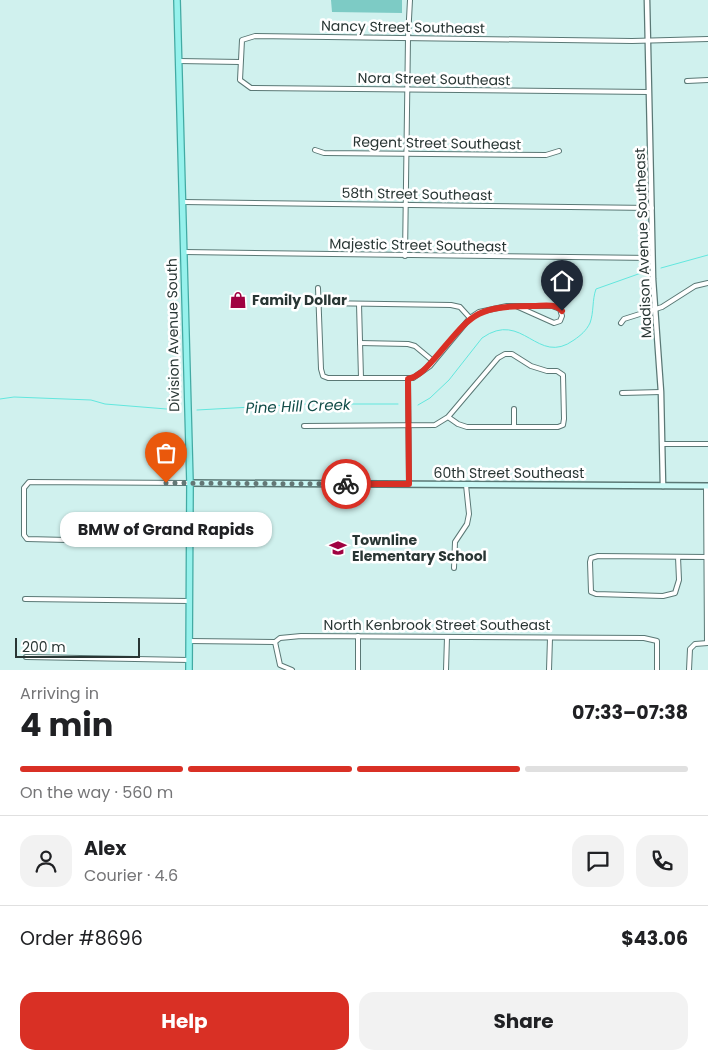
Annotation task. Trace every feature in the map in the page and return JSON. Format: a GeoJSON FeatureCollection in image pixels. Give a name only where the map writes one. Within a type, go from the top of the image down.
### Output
{"type":"FeatureCollection","features":[{"type":"Feature","properties":{"kind":"main road","name":"Division Avenue South"},"geometry":{"type":"LineString","coordinates":[[178,0],[190,483],[189,670]]}},
{"type":"Feature","properties":{"kind":"main road","name":"60th Street Southeast"},"geometry":{"type":"LineString","coordinates":[[190,483],[707,486]]}},
{"type":"Feature","properties":{"kind":"street"},"geometry":{"type":"LineString","coordinates":[[405,256],[410,0]]}},
{"type":"Feature","properties":{"kind":"street","name":"Madison Avenue Southeast"},"geometry":{"type":"LineString","coordinates":[[647,0],[652,258],[661,392],[663,486]]}},
{"type":"Feature","properties":{"kind":"street","name":"Nancy Street Southeast"},"geometry":{"type":"LineString","coordinates":[[240,62],[242,40],[247,37],[708,39]]}},
{"type":"Feature","properties":{"kind":"street"},"geometry":{"type":"LineString","coordinates":[[179,61],[240,62]]}},
{"type":"Feature","properties":{"kind":"street","name":"Nora Street Southeast"},"geometry":{"type":"LineString","coordinates":[[240,62],[240,80],[251,88],[649,92]]}},
{"type":"Feature","properties":{"kind":"street"},"geometry":{"type":"LineString","coordinates":[[687,81],[708,80]]}},
{"type":"Feature","properties":{"kind":"street","name":"Regent Street Southeast"},"geometry":{"type":"LineString","coordinates":[[315,150],[324,153],[546,155],[559,151]]}},
{"type":"Feature","properties":{"kind":"street","name":"58th Street Southeast"},"geometry":{"type":"LineString","coordinates":[[183,202],[652,208]]}},
{"type":"Feature","properties":{"kind":"street","name":"Majestic Street Southeast"},"geometry":{"type":"LineString","coordinates":[[184,252],[652,258]]}},
{"type":"Feature","properties":{"kind":"street"},"geometry":{"type":"LineString","coordinates":[[621,323],[624,319],[672,302],[695,286],[708,283]]}},
{"type":"Feature","properties":{"kind":"street"},"geometry":{"type":"LineString","coordinates":[[318,288],[323,376],[408,379],[424,371],[470,318],[489,308],[516,306],[552,306],[560,309],[562,316],[560,321],[554,323],[516,306]]}},
{"type":"Feature","properties":{"kind":"street"},"geometry":{"type":"LineString","coordinates":[[319,303],[451,305],[463,310],[470,318]]}},
{"type":"Feature","properties":{"kind":"street"},"geometry":{"type":"LineString","coordinates":[[359,304],[361,378]]}},
{"type":"Feature","properties":{"kind":"street"},"geometry":{"type":"LineString","coordinates":[[360,344],[408,344],[415,346],[433,361]]}},
{"type":"Feature","properties":{"kind":"street"},"geometry":{"type":"LineString","coordinates":[[304,426],[435,425],[448,416],[498,358],[505,354],[512,354],[539,368],[560,373],[564,384],[563,425],[467,427],[458,424],[448,416]]}},
{"type":"Feature","properties":{"kind":"street"},"geometry":{"type":"LineString","coordinates":[[408,379],[409,484]]}},
{"type":"Feature","properties":{"kind":"street"},"geometry":{"type":"LineString","coordinates":[[622,393],[661,392]]}},
{"type":"Feature","properties":{"kind":"street"},"geometry":{"type":"LineString","coordinates":[[514,409],[514,427]]}},
{"type":"Feature","properties":{"kind":"street"},"geometry":{"type":"LineString","coordinates":[[662,444],[708,444]]}},
{"type":"Feature","properties":{"kind":"street"},"geometry":{"type":"LineString","coordinates":[[189,543],[26,538],[24,488],[29,482],[190,483]]}},
{"type":"Feature","properties":{"kind":"street"},"geometry":{"type":"LineString","coordinates":[[454,568],[455,542],[467,524],[469,514],[466,485]]}},
{"type":"Feature","properties":{"kind":"street"},"geometry":{"type":"LineString","coordinates":[[689,670],[692,647],[707,643],[707,486]]}},
{"type":"Feature","properties":{"kind":"street"},"geometry":{"type":"LineString","coordinates":[[678,557],[679,580],[676,593],[663,596],[596,594],[592,592],[590,567],[592,558],[620,556],[707,557]]}},
{"type":"Feature","properties":{"kind":"street"},"geometry":{"type":"LineString","coordinates":[[25,599],[189,601]]}},
{"type":"Feature","properties":{"kind":"street","name":"North Kenbrook Street Southeast"},"geometry":{"type":"LineString","coordinates":[[189,641],[276,642],[289,636],[656,640],[658,644],[657,670]]}},
{"type":"Feature","properties":{"kind":"street"},"geometry":{"type":"LineString","coordinates":[[358,636],[358,670]]}},
{"type":"Feature","properties":{"kind":"street"},"geometry":{"type":"LineString","coordinates":[[446,670],[447,637]]}},
{"type":"Feature","properties":{"kind":"street"},"geometry":{"type":"LineString","coordinates":[[549,670],[550,638]]}},
{"type":"Feature","properties":{"kind":"street"},"geometry":{"type":"LineString","coordinates":[[276,642],[280,666],[292,670]]}},
{"type":"Feature","properties":{"kind":"street"},"geometry":{"type":"LineString","coordinates":[[26,657],[189,660]]}},
{"type":"Feature","properties":{"kind":"shaded area"},"geometry":{"type":"Polygon","coordinates":[[[331,0],[402,0],[402,13],[332,12],[331,0]]]}},
{"type":"Feature","properties":{"kind":"waterway"},"geometry":{"type":"LineString","coordinates":[[661,268],[708,255]]}},
{"type":"Feature","properties":{"kind":"waterway","name":"Pine Hill Creek"},"geometry":{"type":"LineString","coordinates":[[418,405],[430,398],[449,380],[482,338],[496,331],[508,330],[519,333],[539,344],[550,347],[561,346],[577,338],[590,323],[596,289],[644,272]]}},
{"type":"Feature","properties":{"kind":"waterway","name":"Pine Hill Creek"},"geometry":{"type":"LineString","coordinates":[[0,399],[14,397],[91,400],[105,404],[179,410]]}},
{"type":"Feature","properties":{"kind":"waterway","name":"Pine Hill Creek"},"geometry":{"type":"LineString","coordinates":[[197,410],[307,404],[398,404]]}},
{"type":"Feature","properties":{"kind":"way so far"},"geometry":{"type":"LineString","coordinates":[[166,483],[346,484]]}},
{"type":"Feature","properties":{"kind":"place","name":"Family Dollar"},"geometry":{"type":"Point","coordinates":[238,300]}},
{"type":"Feature","properties":{"kind":"place","name":"BMW of Grand Rapids"},"geometry":{"type":"Point","coordinates":[166,483]}},
{"type":"Feature","properties":{"kind":"place","name":"Townline Elementary School"},"geometry":{"type":"Point","coordinates":[338,548]}},
{"type":"Feature","properties":{"kind":"route"},"geometry":{"type":"LineString","coordinates":[[346,484],[409,484],[408,379],[413,378],[430,366],[470,318],[479,312],[497,306],[552,306],[558,307],[562,311]]}}]}
